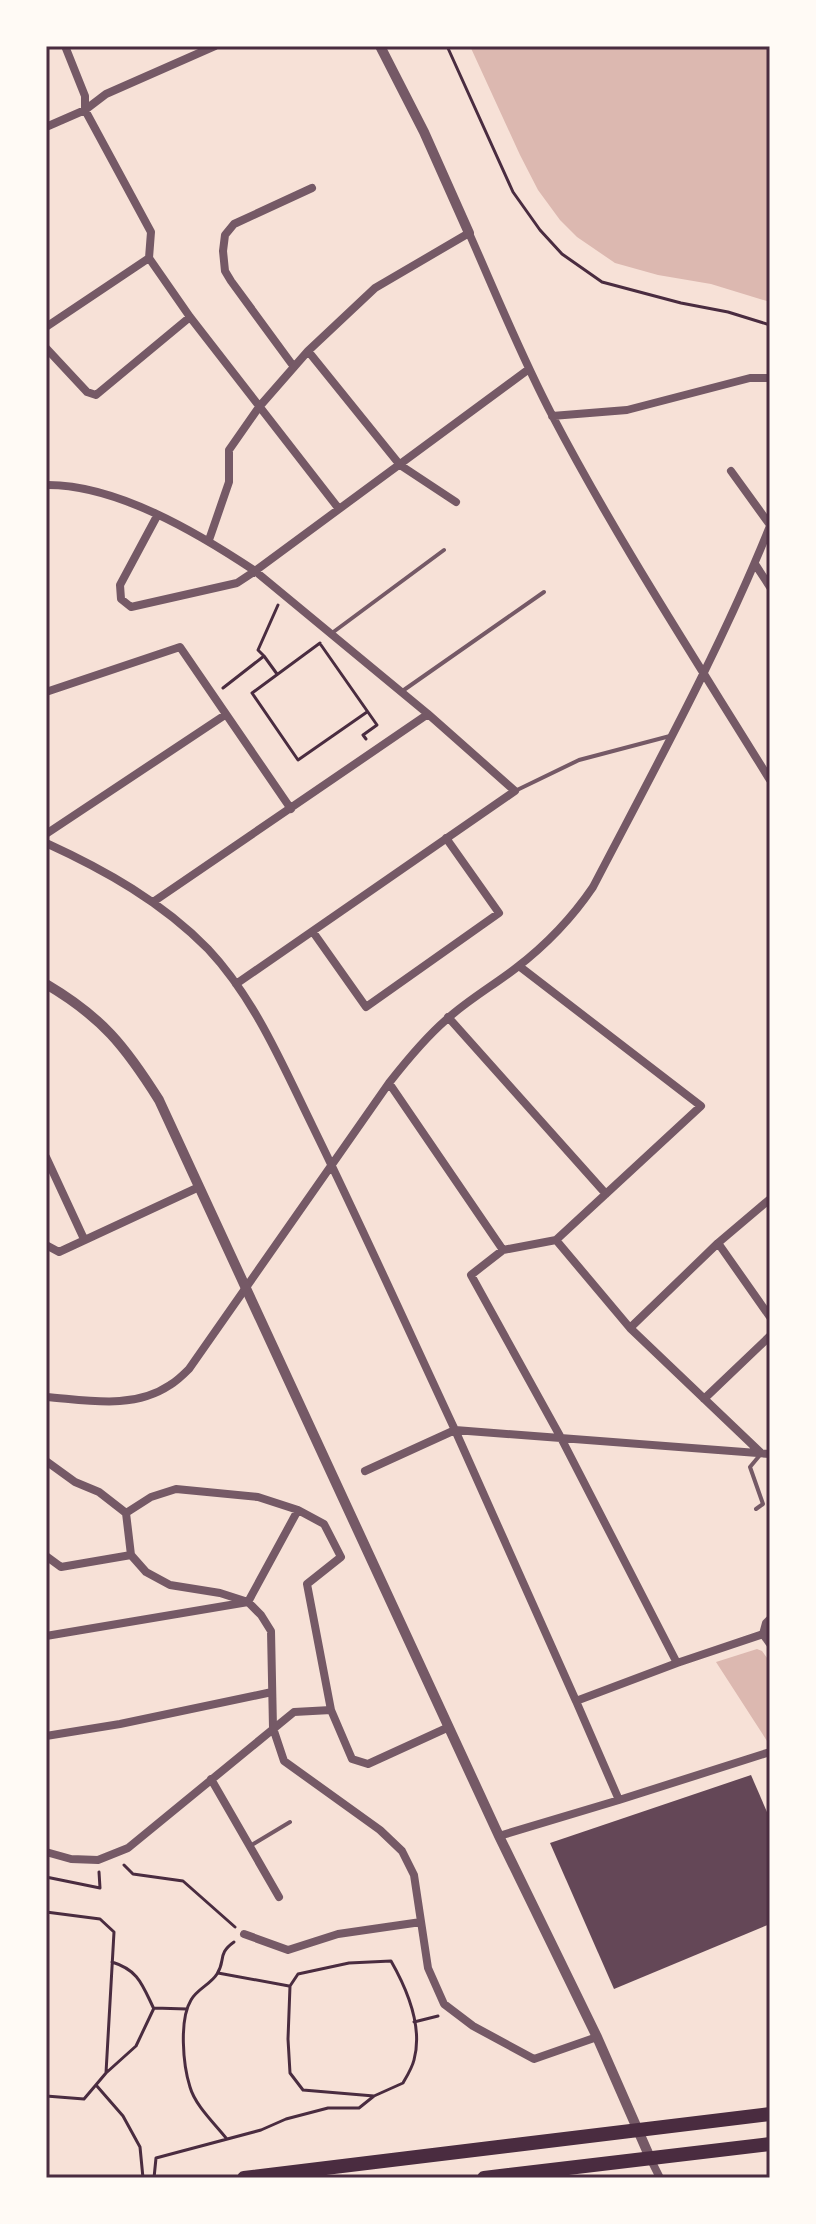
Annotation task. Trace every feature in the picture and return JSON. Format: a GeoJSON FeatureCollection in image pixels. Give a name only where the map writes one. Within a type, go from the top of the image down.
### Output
{"type":"FeatureCollection","features":[{"type":"Feature","properties":{"kind":"highway"},"geometry":{"type":"LineString","coordinates":[[244,2178],[770,2114]]}},
{"type":"Feature","properties":{"kind":"highway"},"geometry":{"type":"LineString","coordinates":[[484,2178],[770,2144]]}},
{"type":"Feature","properties":{"kind":"street"},"geometry":{"type":"LineString","coordinates":[[65,46],[85,96],[85,110],[151,232],[149,258],[190,317],[339,509]]}},
{"type":"Feature","properties":{"kind":"street"},"geometry":{"type":"LineString","coordinates":[[46,127],[85,110],[106,94],[215,46]]}},
{"type":"Feature","properties":{"kind":"street"},"geometry":{"type":"LineString","coordinates":[[380,46],[424,132],[552,416],[614,527],[770,780]]}},
{"type":"Feature","properties":{"kind":"street"},"geometry":{"type":"LineString","coordinates":[[294,367],[231,281],[225,271],[223,251],[225,235],[234,224],[312,188]]}},
{"type":"Feature","properties":{"kind":"street"},"geometry":{"type":"LineString","coordinates":[[209,540],[229,482],[229,450],[259,407],[308,351],[375,288],[469,233]]}},
{"type":"Feature","properties":{"kind":"street"},"geometry":{"type":"LineString","coordinates":[[46,327],[149,258]]}},
{"type":"Feature","properties":{"kind":"street"},"geometry":{"type":"LineString","coordinates":[[46,348],[87,392],[96,395],[190,317]]}},
{"type":"Feature","properties":{"kind":"street"},"geometry":{"type":"LineString","coordinates":[[308,351],[400,465],[456,502]]}},
{"type":"Feature","properties":{"kind":"street"},"geometry":{"type":"LineString","coordinates":[[157,516],[120,585],[121,599],[131,607],[237,583],[529,369]]}},
{"type":"Feature","properties":{"kind":"street"},"geometry":{"type":"LineString","coordinates":[[552,416],[627,410],[750,378],[770,378]]}},
{"type":"Feature","properties":{"kind":"street"},"geometry":{"type":"LineString","coordinates":[[46,1397],[114,1402],[139,1398],[168,1387],[189,1369],[389,1083],[419,1045],[448,1017],[519,966],[551,938],[582,903],[704,672],[770,525],[731,471]]}},
{"type":"Feature","properties":{"kind":"street"},"geometry":{"type":"LineString","coordinates":[[46,485],[65,485],[104,494],[209,540],[255,571],[428,714],[515,791],[236,984]]}},
{"type":"Feature","properties":{"kind":"street"},"geometry":{"type":"LineString","coordinates":[[755,564],[770,587]]}},
{"type":"Feature","properties":{"kind":"street"},"geometry":{"type":"LineString","coordinates":[[46,692],[180,647],[291,809]]}},
{"type":"Feature","properties":{"kind":"street"},"geometry":{"type":"LineString","coordinates":[[153,902],[428,714]]}},
{"type":"Feature","properties":{"kind":"street"},"geometry":{"type":"LineString","coordinates":[[46,834],[225,715]]}},
{"type":"Feature","properties":{"kind":"street"},"geometry":{"type":"LineString","coordinates":[[313,932],[366,1007],[487,922],[499,913],[446,838]]}},
{"type":"Feature","properties":{"kind":"street"},"geometry":{"type":"LineString","coordinates":[[46,843],[98,867],[153,902],[207,949],[236,984],[272,1042],[455,1430],[619,1800]]}},
{"type":"Feature","properties":{"kind":"street"},"geometry":{"type":"LineString","coordinates":[[519,966],[701,1106],[556,1240],[503,1250],[471,1275],[560,1436],[677,1663]]}},
{"type":"Feature","properties":{"kind":"street"},"geometry":{"type":"LineString","coordinates":[[46,984],[105,1025],[133,1059],[159,1100],[660,2178]]}},
{"type":"Feature","properties":{"kind":"street"},"geometry":{"type":"LineString","coordinates":[[448,1017],[606,1194]]}},
{"type":"Feature","properties":{"kind":"street"},"geometry":{"type":"LineString","coordinates":[[389,1083],[503,1250]]}},
{"type":"Feature","properties":{"kind":"street"},"geometry":{"type":"LineString","coordinates":[[46,1157],[84,1239]]}},
{"type":"Feature","properties":{"kind":"street"},"geometry":{"type":"LineString","coordinates":[[46,1245],[59,1252],[199,1187]]}},
{"type":"Feature","properties":{"kind":"street"},"geometry":{"type":"LineString","coordinates":[[630,1328],[718,1243],[770,1199]]}},
{"type":"Feature","properties":{"kind":"street"},"geometry":{"type":"LineString","coordinates":[[556,1240],[630,1328],[766,1453]]}},
{"type":"Feature","properties":{"kind":"street"},"geometry":{"type":"LineString","coordinates":[[718,1243],[770,1317]]}},
{"type":"Feature","properties":{"kind":"street"},"geometry":{"type":"LineString","coordinates":[[704,1399],[770,1336]]}},
{"type":"Feature","properties":{"kind":"street"},"geometry":{"type":"LineString","coordinates":[[365,1471],[455,1430],[766,1453]]}},
{"type":"Feature","properties":{"kind":"street"},"geometry":{"type":"LineString","coordinates":[[46,1461],[75,1482],[99,1492],[126,1513],[131,1555],[146,1572],[170,1585],[220,1593],[248,1602],[261,1615],[271,1631],[273,1728],[284,1761],[380,1830],[402,1851],[414,1875],[428,1968],[444,2004],[473,2026],[534,2059],[597,2037]]}},
{"type":"Feature","properties":{"kind":"street"},"geometry":{"type":"LineString","coordinates":[[126,1513],[151,1497],[176,1489],[258,1497],[298,1510],[324,1524],[341,1557],[307,1584],[331,1710],[352,1759],[368,1764],[449,1727]]}},
{"type":"Feature","properties":{"kind":"street"},"geometry":{"type":"LineString","coordinates":[[248,1602],[298,1510]]}},
{"type":"Feature","properties":{"kind":"street"},"geometry":{"type":"LineString","coordinates":[[46,1556],[61,1567],[131,1555]]}},
{"type":"Feature","properties":{"kind":"street"},"geometry":{"type":"LineString","coordinates":[[46,1636],[248,1602]]}},
{"type":"Feature","properties":{"kind":"street"},"geometry":{"type":"LineString","coordinates":[[763,1634],[770,1619]]}},
{"type":"Feature","properties":{"kind":"street"},"geometry":{"type":"LineString","coordinates":[[576,1701],[763,1634]]}},
{"type":"Feature","properties":{"kind":"street"},"geometry":{"type":"LineString","coordinates":[[763,1634],[770,1644]]}},
{"type":"Feature","properties":{"kind":"street"},"geometry":{"type":"LineString","coordinates":[[46,1736],[272,1692]]}},
{"type":"Feature","properties":{"kind":"street"},"geometry":{"type":"LineString","coordinates":[[46,1852],[71,1859],[98,1860],[128,1848],[294,1712],[331,1710]]}},
{"type":"Feature","properties":{"kind":"street"},"geometry":{"type":"LineString","coordinates":[[499,1836],[770,1752]]}},
{"type":"Feature","properties":{"kind":"street"},"geometry":{"type":"LineString","coordinates":[[211,1779],[279,1897]]}},
{"type":"Feature","properties":{"kind":"street"},"geometry":{"type":"LineString","coordinates":[[244,1934],[288,1950],[338,1934],[421,1922]]}},
{"type":"Feature","properties":{"kind":"lane"},"geometry":{"type":"LineString","coordinates":[[330,634],[444,550]]}},
{"type":"Feature","properties":{"kind":"lane"},"geometry":{"type":"LineString","coordinates":[[401,692],[544,592]]}},
{"type":"Feature","properties":{"kind":"lane"},"geometry":{"type":"LineString","coordinates":[[515,791],[579,760],[672,736]]}},
{"type":"Feature","properties":{"kind":"lane"},"geometry":{"type":"LineString","coordinates":[[756,1509],[763,1504],[750,1467],[766,1453]]}},
{"type":"Feature","properties":{"kind":"lane"},"geometry":{"type":"LineString","coordinates":[[250,1846],[290,1822]]}},
{"type":"Feature","properties":{"kind":"path"},"geometry":{"type":"LineString","coordinates":[[447,46],[513,192],[562,254],[602,282],[770,325]]}},
{"type":"Feature","properties":{"kind":"path"},"geometry":{"type":"LineString","coordinates":[[277,674],[258,650],[283,595]]}},
{"type":"Feature","properties":{"kind":"path"},"geometry":{"type":"LineString","coordinates":[[367,712],[298,760],[252,693],[320,643],[377,725],[363,735],[374,751]]}},
{"type":"Feature","properties":{"kind":"path"},"geometry":{"type":"LineString","coordinates":[[234,679],[264,656]]}},
{"type":"Feature","properties":{"kind":"path"},"geometry":{"type":"LineString","coordinates":[[113,1854],[133,1874],[183,1881],[244,1934],[225,1949],[218,1973],[191,1999],[184,2021],[184,2052],[190,2089],[226,2138]]}},
{"type":"Feature","properties":{"kind":"path"},"geometry":{"type":"LineString","coordinates":[[46,1877],[100,1888],[98,1860]]}},
{"type":"Feature","properties":{"kind":"path"},"geometry":{"type":"LineString","coordinates":[[46,1912],[100,1919],[114,1932],[106,2073]]}},
{"type":"Feature","properties":{"kind":"path"},"geometry":{"type":"LineString","coordinates":[[154,2178],[156,2158],[261,2130],[286,2119],[328,2108],[359,2108],[374,2096],[403,2083],[414,2061],[417,2030],[403,1982],[391,1961],[349,1963],[298,1974],[290,1986],[290,2073],[303,2090],[374,2096]]}},
{"type":"Feature","properties":{"kind":"path"},"geometry":{"type":"LineString","coordinates":[[112,1962],[127,1966],[140,1981],[154,2008]]}},
{"type":"Feature","properties":{"kind":"path"},"geometry":{"type":"LineString","coordinates":[[218,1973],[290,1986]]}},
{"type":"Feature","properties":{"kind":"path"},"geometry":{"type":"LineString","coordinates":[[154,2008],[187,2009]]}},
{"type":"Feature","properties":{"kind":"path"},"geometry":{"type":"LineString","coordinates":[[46,2096],[84,2099],[106,2073],[136,2046],[154,2008]]}},
{"type":"Feature","properties":{"kind":"path"},"geometry":{"type":"LineString","coordinates":[[414,2022],[454,2012]]}},
{"type":"Feature","properties":{"kind":"path"},"geometry":{"type":"LineString","coordinates":[[96,2085],[123,2116],[140,2147],[143,2178]]}},
{"type":"Feature","properties":{"kind":"shaded area"},"geometry":{"type":"Polygon","coordinates":[[[470,46],[770,46],[770,302],[711,284],[658,275],[615,263],[577,237],[538,190],[470,46]]]}},
{"type":"Feature","properties":{"kind":"shaded area"},"geometry":{"type":"Polygon","coordinates":[[[757,1649],[770,1662],[770,1740],[767,1741],[716,1662],[757,1649]]]}},
{"type":"Feature","properties":{"kind":"building"},"geometry":{"type":"Polygon","coordinates":[[[751,1775],[770,1819],[770,1924],[614,1989],[550,1843],[751,1775]]]}}]}
